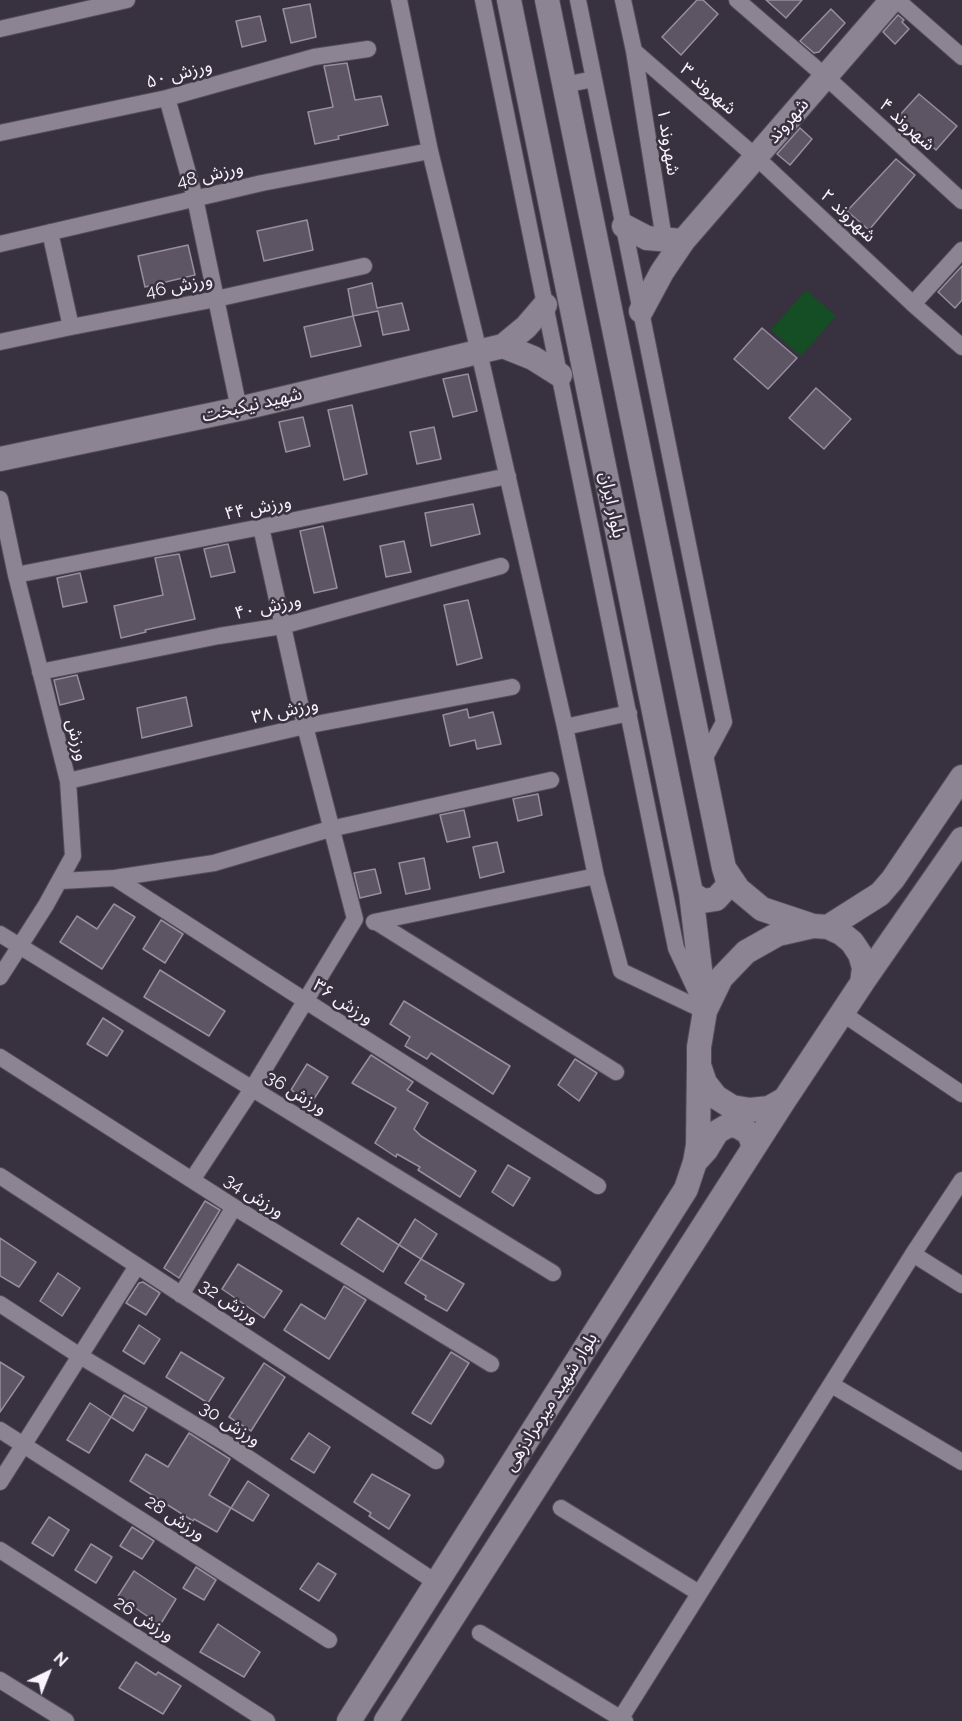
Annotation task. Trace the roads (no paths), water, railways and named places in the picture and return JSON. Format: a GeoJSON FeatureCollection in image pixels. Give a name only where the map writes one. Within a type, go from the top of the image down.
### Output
{"type":"FeatureCollection","features":[{"type":"Feature","properties":{"kind":"street"},"geometry":{"type":"LineString","coordinates":[[0,29],[127,0]]}},
{"type":"Feature","properties":{"kind":"street"},"geometry":{"type":"LineString","coordinates":[[399,0],[430,151],[508,476],[596,876],[621,971],[705,1011]]}},
{"type":"Feature","properties":{"kind":"street"},"geometry":{"type":"LineString","coordinates":[[483,0],[676,948],[705,1011]]}},
{"type":"Feature","properties":{"kind":"street","name":"بلوار ایران"},"geometry":{"type":"LineString","coordinates":[[509,0],[691,894],[705,1011]]}},
{"type":"Feature","properties":{"kind":"street","name":"بلوار ایران"},"geometry":{"type":"LineString","coordinates":[[547,0],[724,868],[738,889],[762,909],[821,927]]}},
{"type":"Feature","properties":{"kind":"street"},"geometry":{"type":"LineString","coordinates":[[578,0],[724,722],[702,763]]}},
{"type":"Feature","properties":{"kind":"street","name":"شهروند ۱"},"geometry":{"type":"LineString","coordinates":[[623,0],[674,240]]}},
{"type":"Feature","properties":{"kind":"street","name":"شهروند ۴"},"geometry":{"type":"LineString","coordinates":[[736,0],[826,77],[962,201]]}},
{"type":"Feature","properties":{"kind":"street","name":"شهروند"},"geometry":{"type":"LineString","coordinates":[[641,311],[662,272],[674,240],[756,157],[892,0]]}},
{"type":"Feature","properties":{"kind":"street"},"geometry":{"type":"LineString","coordinates":[[897,0],[962,57]]}},
{"type":"Feature","properties":{"kind":"street","name":"ورزش ۵٠"},"geometry":{"type":"LineString","coordinates":[[0,133],[167,98],[314,57],[368,49]]}},
{"type":"Feature","properties":{"kind":"street","name":"شهروند ۳"},"geometry":{"type":"LineString","coordinates":[[634,51],[756,157]]}},
{"type":"Feature","properties":{"kind":"street"},"geometry":{"type":"LineString","coordinates":[[564,85],[594,79]]}},
{"type":"Feature","properties":{"kind":"street"},"geometry":{"type":"LineString","coordinates":[[167,98],[195,198],[239,409]]}},
{"type":"Feature","properties":{"kind":"street","name":"ورزش 48"},"geometry":{"type":"LineString","coordinates":[[0,244],[262,183],[430,151]]}},
{"type":"Feature","properties":{"kind":"street","name":"شهروند ۲"},"geometry":{"type":"LineString","coordinates":[[756,157],[962,347]]}},
{"type":"Feature","properties":{"kind":"street"},"geometry":{"type":"LineString","coordinates":[[624,226],[647,238],[674,240]]}},
{"type":"Feature","properties":{"kind":"street"},"geometry":{"type":"LineString","coordinates":[[50,232],[71,327]]}},
{"type":"Feature","properties":{"kind":"street"},"geometry":{"type":"LineString","coordinates":[[913,304],[962,250]]}},
{"type":"Feature","properties":{"kind":"street","name":"ورزش 46"},"geometry":{"type":"LineString","coordinates":[[0,342],[216,299],[364,266]]}},
{"type":"Feature","properties":{"kind":"street"},"geometry":{"type":"LineString","coordinates":[[545,305],[526,327],[503,346],[533,358],[560,375]]}},
{"type":"Feature","properties":{"kind":"street","name":"شهید نیکبخت"},"geometry":{"type":"LineString","coordinates":[[0,459],[239,409],[503,346]]}},
{"type":"Feature","properties":{"kind":"street","name":"ورزش ۴۴"},"geometry":{"type":"LineString","coordinates":[[16,575],[508,476]]}},
{"type":"Feature","properties":{"kind":"street","name":"ورزش"},"geometry":{"type":"LineString","coordinates":[[0,499],[16,575],[68,781],[73,856],[61,881],[0,977]]}},
{"type":"Feature","properties":{"kind":"street"},"geometry":{"type":"LineString","coordinates":[[192,1180],[252,1089],[355,919],[305,726],[261,527]]}},
{"type":"Feature","properties":{"kind":"street","name":"ورزش ۴۰"},"geometry":{"type":"LineString","coordinates":[[40,672],[219,636],[282,626],[501,566]]}},
{"type":"Feature","properties":{"kind":"street","name":"ورزش ۳۸"},"geometry":{"type":"LineString","coordinates":[[68,781],[305,726],[512,687]]}},
{"type":"Feature","properties":{"kind":"street"},"geometry":{"type":"LineString","coordinates":[[565,728],[628,713]]}},
{"type":"Feature","properties":{"kind":"street"},"geometry":{"type":"LineString","coordinates":[[962,777],[893,879],[880,894],[821,927],[778,934],[746,952],[721,978],[705,1011],[699,1047],[699,1065],[705,1083],[716,1097],[732,1107],[750,1110],[769,1107],[785,1099],[962,839]]}},
{"type":"Feature","properties":{"kind":"street"},"geometry":{"type":"LineString","coordinates":[[61,881],[115,878],[214,863],[330,829],[551,780]]}},
{"type":"Feature","properties":{"kind":"street"},"geometry":{"type":"LineString","coordinates":[[691,894],[703,901],[716,898],[726,888],[728,881],[724,868]]}},
{"type":"Feature","properties":{"kind":"street"},"geometry":{"type":"LineString","coordinates":[[355,919],[378,923],[596,876]]}},
{"type":"Feature","properties":{"kind":"street","name":"ورزش ۳۶"},"geometry":{"type":"LineString","coordinates":[[115,878],[598,1186]]}},
{"type":"Feature","properties":{"kind":"street"},"geometry":{"type":"LineString","coordinates":[[378,923],[616,1072]]}},
{"type":"Feature","properties":{"kind":"street"},"geometry":{"type":"LineString","coordinates":[[821,927],[842,933],[852,942],[860,954],[864,968],[862,983]]}},
{"type":"Feature","properties":{"kind":"street","name":"ورزش 36"},"geometry":{"type":"LineString","coordinates":[[0,934],[553,1273]]}},
{"type":"Feature","properties":{"kind":"street"},"geometry":{"type":"LineString","coordinates":[[842,1013],[962,1094]]}},
{"type":"Feature","properties":{"kind":"street","name":"ورزش 34"},"geometry":{"type":"LineString","coordinates":[[0,1057],[234,1207],[491,1364]]}},
{"type":"Feature","properties":{"kind":"street","name":"بلوار شهید میرمرادزهی"},"geometry":{"type":"LineString","coordinates":[[349,1721],[686,1189],[698,1145],[699,1065]]}},
{"type":"Feature","properties":{"kind":"street","name":"بلوار شهید میرمرادزهی"},"geometry":{"type":"LineString","coordinates":[[392,1713],[785,1099]]}},
{"type":"Feature","properties":{"kind":"street"},"geometry":{"type":"LineString","coordinates":[[695,1162],[717,1132],[729,1125],[737,1126],[749,1133],[753,1147]]}},
{"type":"Feature","properties":{"kind":"street","name":"ورزش 32"},"geometry":{"type":"LineString","coordinates":[[0,1176],[436,1461]]}},
{"type":"Feature","properties":{"kind":"street"},"geometry":{"type":"LineString","coordinates":[[480,1633],[621,1720],[913,1254],[962,1180]]}},
{"type":"Feature","properties":{"kind":"street"},"geometry":{"type":"LineString","coordinates":[[181,1294],[234,1207]]}},
{"type":"Feature","properties":{"kind":"street"},"geometry":{"type":"LineString","coordinates":[[913,1254],[962,1285]]}},
{"type":"Feature","properties":{"kind":"street"},"geometry":{"type":"LineString","coordinates":[[0,1482],[137,1266]]}},
{"type":"Feature","properties":{"kind":"street","name":"ورزش 30"},"geometry":{"type":"LineString","coordinates":[[0,1304],[80,1356],[227,1444],[437,1583]]}},
{"type":"Feature","properties":{"kind":"street"},"geometry":{"type":"LineString","coordinates":[[832,1384],[962,1462]]}},
{"type":"Feature","properties":{"kind":"street","name":"ورزش 28"},"geometry":{"type":"LineString","coordinates":[[0,1430],[329,1640]]}},
{"type":"Feature","properties":{"kind":"street"},"geometry":{"type":"LineString","coordinates":[[561,1508],[699,1593]]}},
{"type":"Feature","properties":{"kind":"street","name":"ورزش 26"},"geometry":{"type":"LineString","coordinates":[[0,1550],[267,1721]]}},
{"type":"Feature","properties":{"kind":"street"},"geometry":{"type":"LineString","coordinates":[[394,1650],[406,1664],[420,1668]]}},
{"type":"Feature","properties":{"kind":"street"},"geometry":{"type":"LineString","coordinates":[[0,1680],[66,1721]]}},
{"type":"Feature","properties":{"kind":"street"},"geometry":{"type":"LineString","coordinates":[[369,1689],[379,1687],[388,1690],[394,1696],[392,1713]]}}]}
